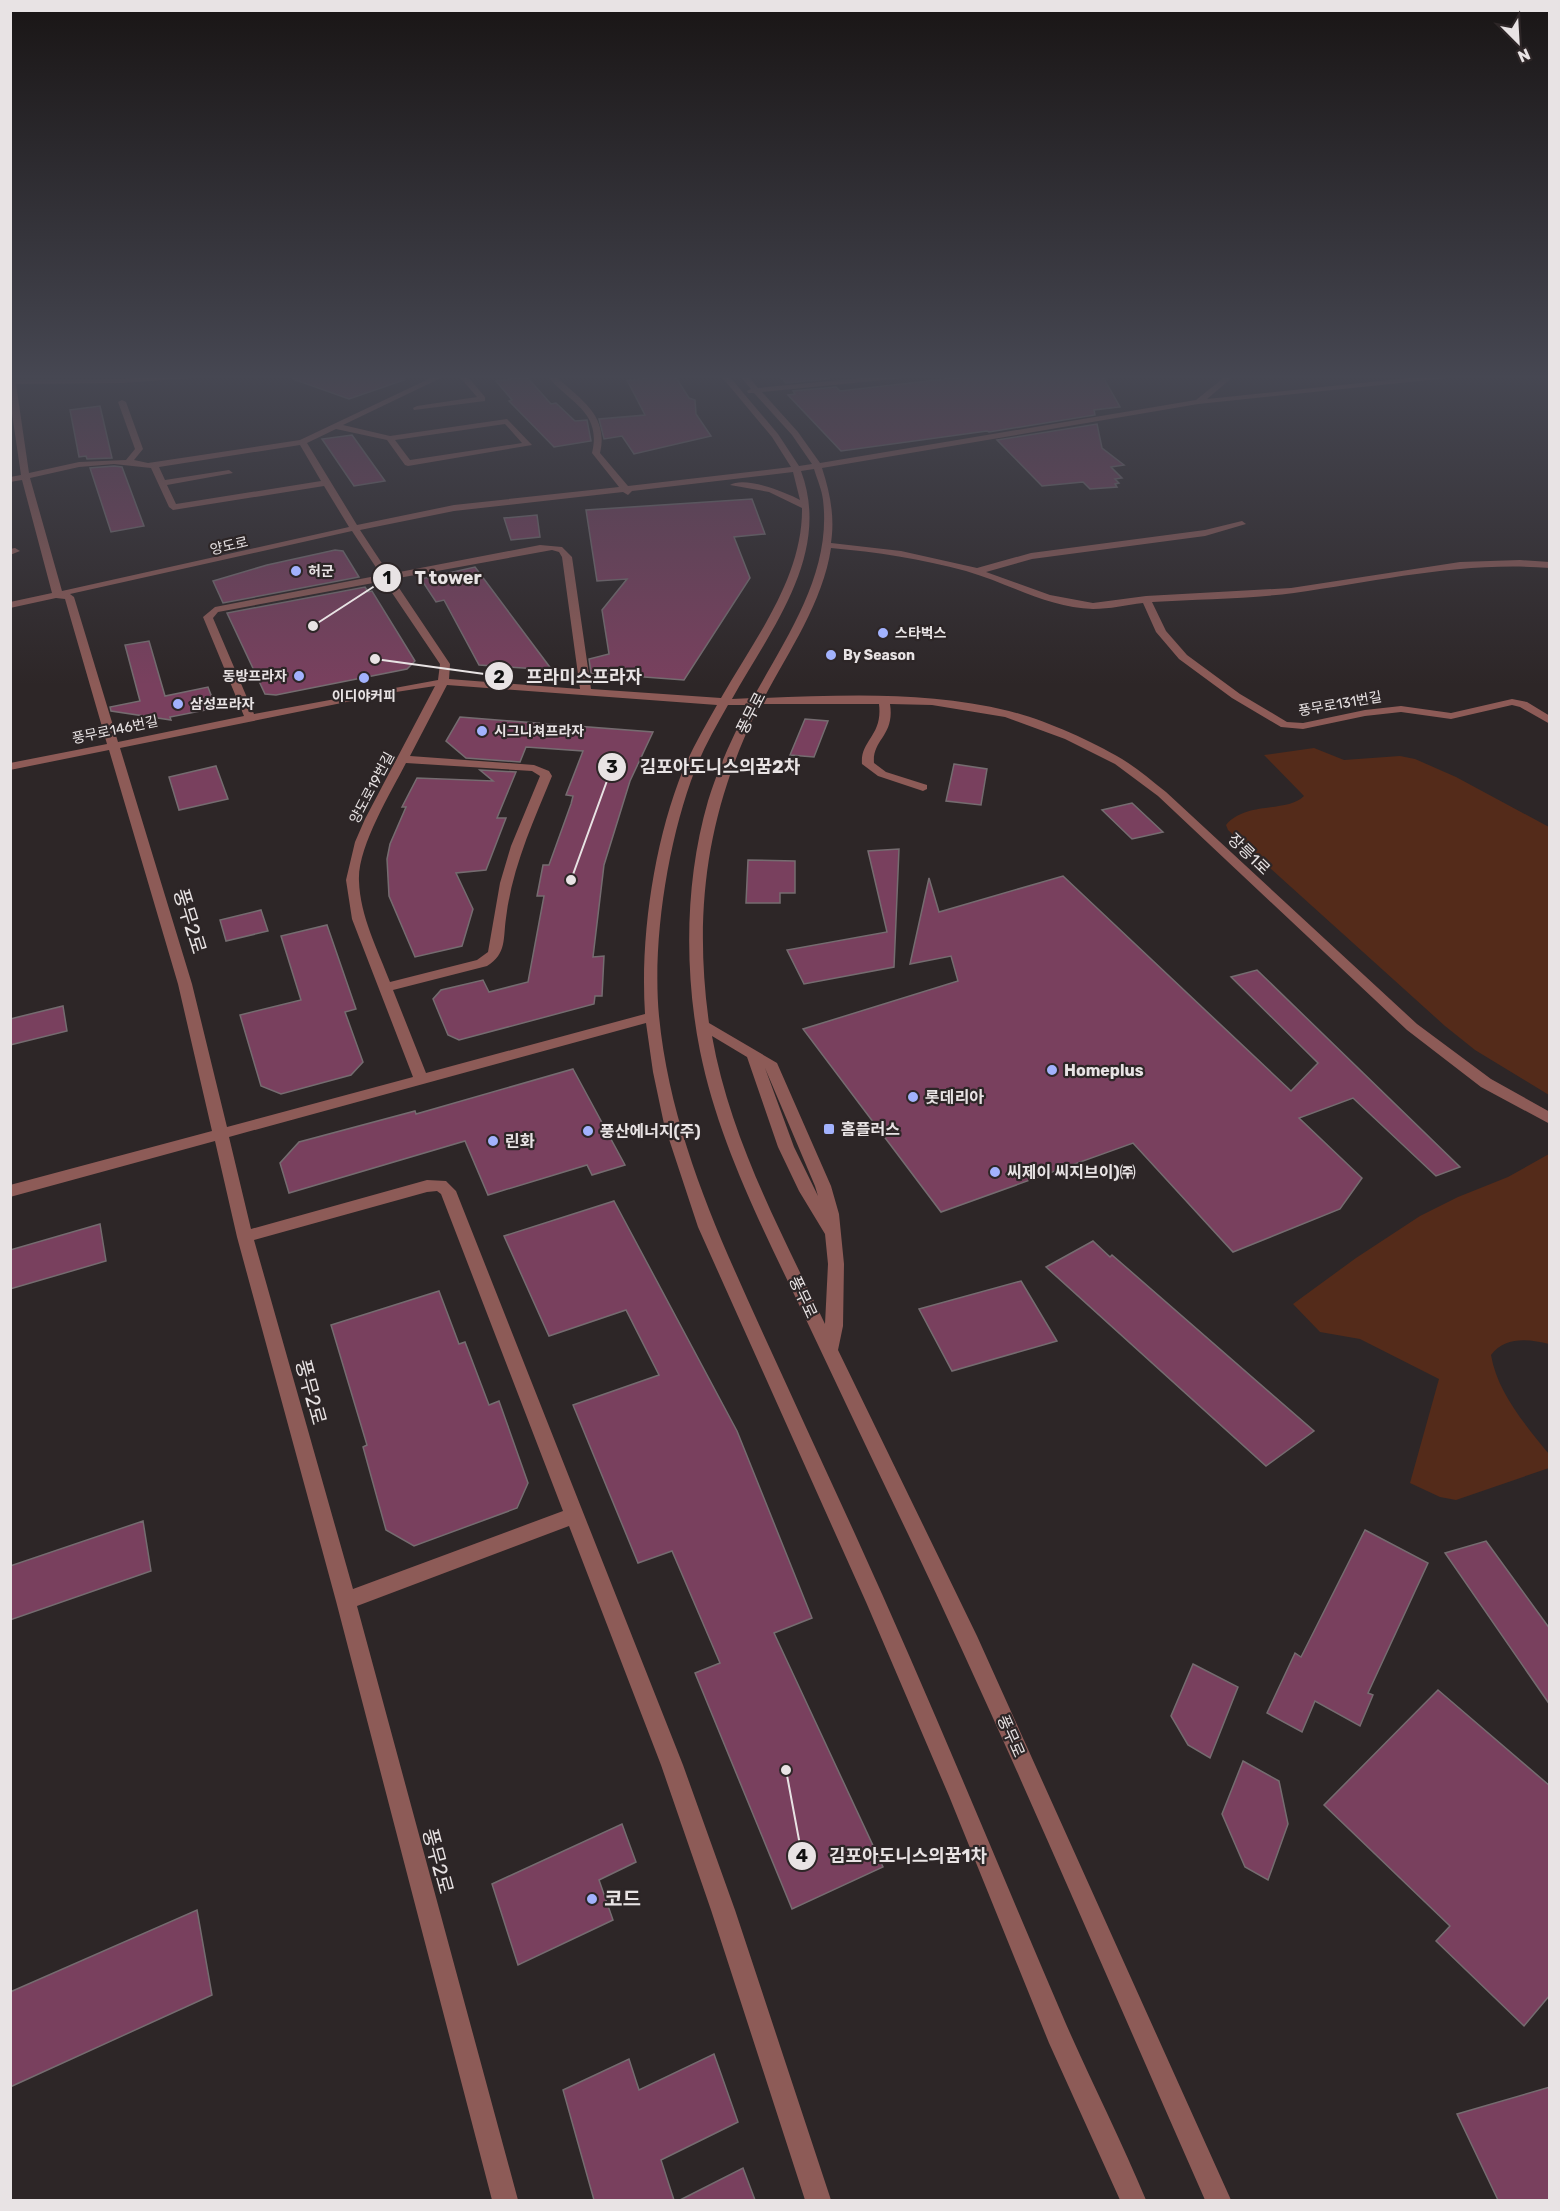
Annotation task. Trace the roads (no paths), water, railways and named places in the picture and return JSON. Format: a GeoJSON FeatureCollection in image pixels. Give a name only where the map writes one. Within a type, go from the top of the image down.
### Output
{"type":"FeatureCollection","features":[{"type":"Feature","properties":{"kind":"street","name":"풍무2로"},"geometry":{"type":"LineString","coordinates":[[26,479],[113,746],[176,951],[245,1237],[505,2200]]}},
{"type":"Feature","properties":{"kind":"street"},"geometry":{"type":"LineString","coordinates":[[160,479],[173,507],[326,483]]}},
{"type":"Feature","properties":{"kind":"street"},"geometry":{"type":"LineString","coordinates":[[162,483],[188,479]]}},
{"type":"Feature","properties":{"kind":"street"},"geometry":{"type":"LineString","coordinates":[[324,479],[442,659],[446,672],[443,682]]}},
{"type":"Feature","properties":{"kind":"street"},"geometry":{"type":"LineString","coordinates":[[617,479],[626,490]]}},
{"type":"Feature","properties":{"kind":"street","name":"양도로"},"geometry":{"type":"LineString","coordinates":[[10,610],[355,529],[482,507],[724,479]]}},
{"type":"Feature","properties":{"kind":"street","name":"양도로"},"geometry":{"type":"LineString","coordinates":[[626,490],[743,479]]}},
{"type":"Feature","properties":{"kind":"street","name":"풍무로"},"geometry":{"type":"LineString","coordinates":[[800,479],[806,507],[805,543],[798,566],[780,604],[700,747],[682,786],[671,825],[657,897],[652,973],[652,1017],[664,1098],[680,1156],[699,1209],[876,1602],[963,1802],[1058,2034],[1133,2200]]}},
{"type":"Feature","properties":{"kind":"street","name":"풍무로"},"geometry":{"type":"LineString","coordinates":[[822,479],[829,501],[831,520],[828,545],[820,576],[800,621],[757,700],[715,795],[705,840],[697,943],[705,1026],[714,1077],[738,1151],[765,1216],[970,1643],[1218,2200]]}},
{"type":"Feature","properties":{"kind":"street"},"geometry":{"type":"LineString","coordinates":[[710,484],[774,490],[790,496],[806,507]]}},
{"type":"Feature","properties":{"kind":"street"},"geometry":{"type":"LineString","coordinates":[[978,572],[1031,556],[1205,533],[1242,524]]}},
{"type":"Feature","properties":{"kind":"street"},"geometry":{"type":"LineString","coordinates":[[828,545],[896,553],[978,572],[1081,605],[1102,606],[1146,599],[1266,594],[1447,566],[1523,562],[1550,565]]}},
{"type":"Feature","properties":{"kind":"street"},"geometry":{"type":"LineString","coordinates":[[250,718],[208,621],[211,613],[233,605],[388,575],[523,550],[553,547],[563,550],[567,557],[586,691]]}},
{"type":"Feature","properties":{"kind":"street","name":"양도로"},"geometry":{"type":"LineString","coordinates":[[10,605],[64,596]]}},
{"type":"Feature","properties":{"kind":"street","name":"풍무로131번길"},"geometry":{"type":"LineString","coordinates":[[1146,599],[1161,632],[1183,657],[1236,696],[1285,725],[1304,726],[1365,713],[1401,709],[1451,716],[1512,702],[1523,704],[1550,721]]}},
{"type":"Feature","properties":{"kind":"street","name":"풍무로146번길"},"geometry":{"type":"LineString","coordinates":[[10,767],[396,689],[443,682],[724,702]]}},
{"type":"Feature","properties":{"kind":"street","name":"양도로19번길"},"geometry":{"type":"LineString","coordinates":[[421,1079],[359,919],[351,880],[358,850],[371,819],[405,759],[443,682]]}},
{"type":"Feature","properties":{"kind":"street"},"geometry":{"type":"LineString","coordinates":[[884,699],[886,717],[884,726],[868,751],[868,764],[882,774],[923,787]]}},
{"type":"Feature","properties":{"kind":"street","name":"장릉1로"},"geometry":{"type":"LineString","coordinates":[[724,702],[884,699],[932,702],[1007,714],[1069,737],[1119,762],[1162,794],[1301,926],[1420,1034],[1486,1083],[1550,1119]]}},
{"type":"Feature","properties":{"kind":"street"},"geometry":{"type":"LineString","coordinates":[[385,988],[482,963],[492,958],[497,951],[499,918],[506,882],[546,776],[545,773],[534,768],[405,759]]}},
{"type":"Feature","properties":{"kind":"street"},"geometry":{"type":"LineString","coordinates":[[10,1191],[652,1017]]}},
{"type":"Feature","properties":{"kind":"street"},"geometry":{"type":"LineString","coordinates":[[705,1026],[772,1066],[823,1186],[834,1235],[836,1298],[829,1353]]}},
{"type":"Feature","properties":{"kind":"street"},"geometry":{"type":"LineString","coordinates":[[245,1237],[427,1185],[440,1185],[444,1188],[672,1765],[720,1899],[818,2200]]}},
{"type":"Feature","properties":{"kind":"street"},"geometry":{"type":"LineString","coordinates":[[345,1601],[575,1515]]}},
{"type":"Feature","properties":{"kind":"place","name":"허군"},"geometry":{"type":"Point","coordinates":[296,571]}},
{"type":"Feature","properties":{"kind":"place","name":"T tower"},"geometry":{"type":"Point","coordinates":[313,626]}},
{"type":"Feature","properties":{"kind":"place","name":"스타벅스"},"geometry":{"type":"Point","coordinates":[883,633]}},
{"type":"Feature","properties":{"kind":"place","name":"By Season"},"geometry":{"type":"Point","coordinates":[831,655]}},
{"type":"Feature","properties":{"kind":"place","name":"프라미스프라자"},"geometry":{"type":"Point","coordinates":[375,659]}},
{"type":"Feature","properties":{"kind":"place","name":"동방프라자"},"geometry":{"type":"Point","coordinates":[299,676]}},
{"type":"Feature","properties":{"kind":"place","name":"이디야커피"},"geometry":{"type":"Point","coordinates":[364,678]}},
{"type":"Feature","properties":{"kind":"place","name":"삼성프라자"},"geometry":{"type":"Point","coordinates":[178,704]}},
{"type":"Feature","properties":{"kind":"place","name":"시그니쳐프라자"},"geometry":{"type":"Point","coordinates":[482,731]}},
{"type":"Feature","properties":{"kind":"place","name":"김포아도니스의꿈2차"},"geometry":{"type":"Point","coordinates":[571,880]}},
{"type":"Feature","properties":{"kind":"place","name":"Homeplus"},"geometry":{"type":"Point","coordinates":[1052,1070]}},
{"type":"Feature","properties":{"kind":"place","name":"롯데리아"},"geometry":{"type":"Point","coordinates":[913,1097]}},
{"type":"Feature","properties":{"kind":"place","name":"홈플러스"},"geometry":{"type":"Point","coordinates":[829,1129]}},
{"type":"Feature","properties":{"kind":"place","name":"풍산에너지(주)"},"geometry":{"type":"Point","coordinates":[588,1131]}},
{"type":"Feature","properties":{"kind":"place","name":"린화"},"geometry":{"type":"Point","coordinates":[493,1141]}},
{"type":"Feature","properties":{"kind":"place","name":"씨제이 씨지브이)㈜"},"geometry":{"type":"Point","coordinates":[995,1172]}},
{"type":"Feature","properties":{"kind":"place","name":"김포아도니스의꿈1차"},"geometry":{"type":"Point","coordinates":[786,1770]}},
{"type":"Feature","properties":{"kind":"place","name":"코드"},"geometry":{"type":"Point","coordinates":[592,1899]}}]}
